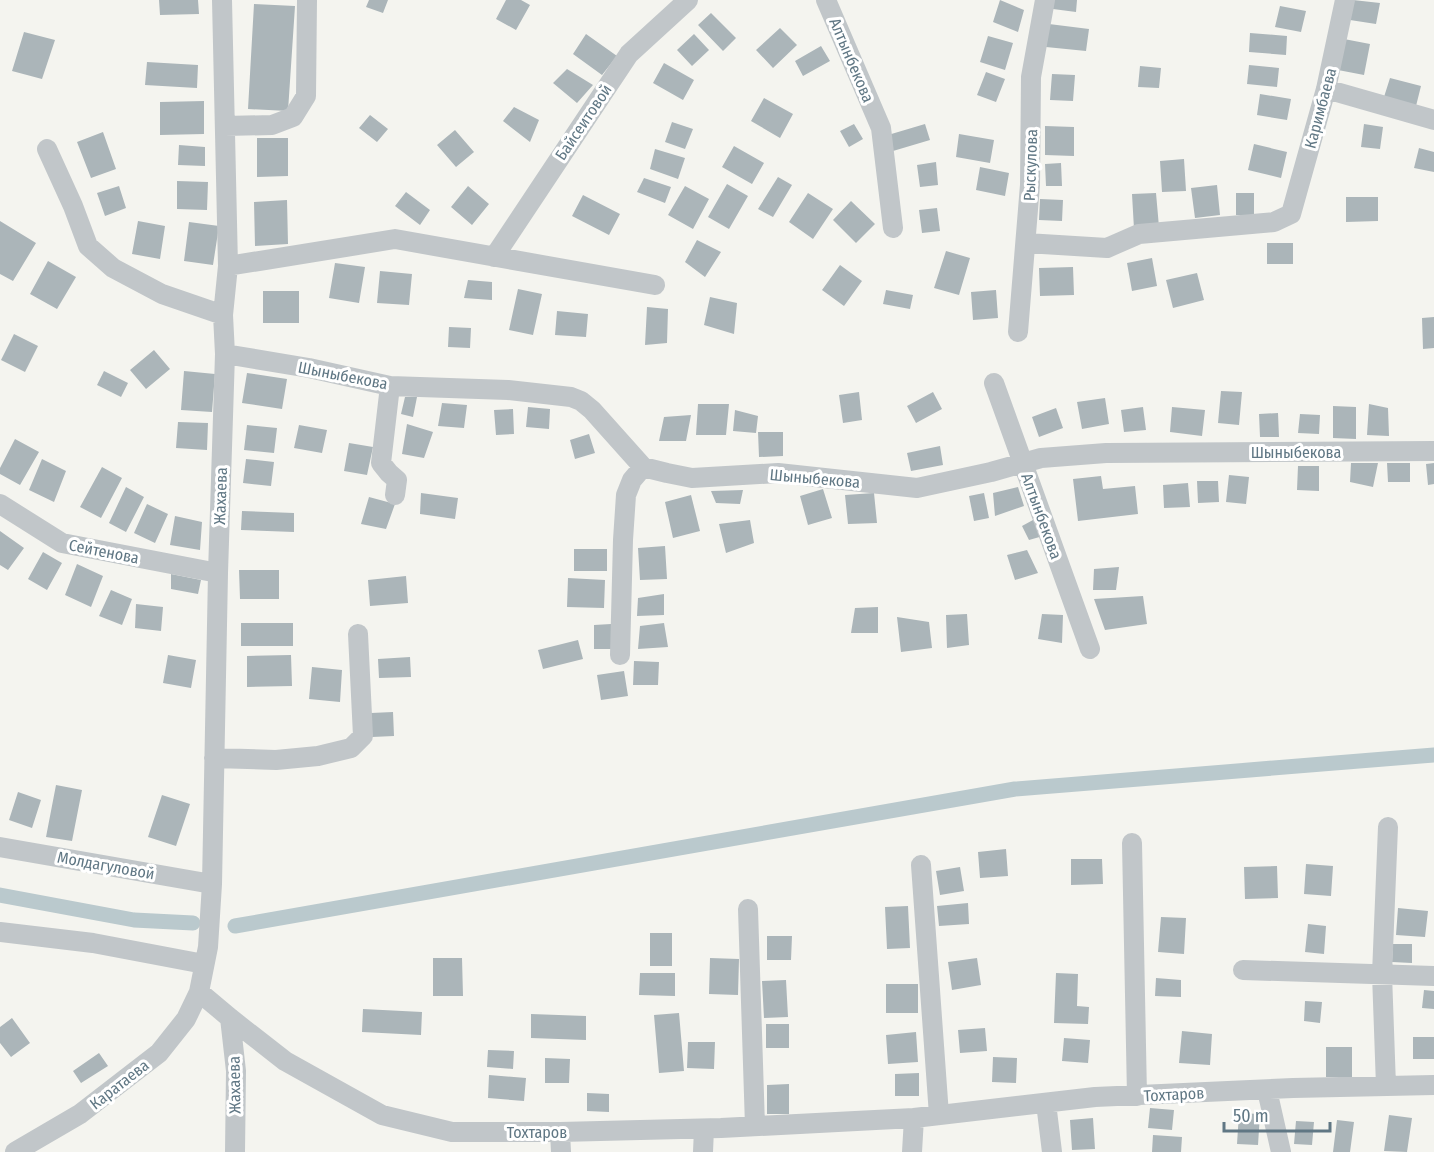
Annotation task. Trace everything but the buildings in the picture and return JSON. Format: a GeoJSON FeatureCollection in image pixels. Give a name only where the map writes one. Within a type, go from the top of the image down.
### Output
{"type":"FeatureCollection","features":[{"type":"Feature","properties":{"kind":"street","name":"Жахаева"},"geometry":{"type":"LineString","coordinates":[[199,992],[206,956],[212,888],[225,354],[223,315],[228,266],[222,0]]}},
{"type":"Feature","properties":{"kind":"street"},"geometry":{"type":"LineString","coordinates":[[225,126],[272,125],[293,117],[306,96],[307,0]]}},
{"type":"Feature","properties":{"kind":"street","name":"Байсеитовой"},"geometry":{"type":"LineString","coordinates":[[494,257],[629,54],[688,0]]}},
{"type":"Feature","properties":{"kind":"street","name":"Алтынбекова"},"geometry":{"type":"LineString","coordinates":[[826,0],[881,128],[893,228]]}},
{"type":"Feature","properties":{"kind":"street","name":"Рыскулова"},"geometry":{"type":"LineString","coordinates":[[1018,332],[1030,186],[1031,77],[1045,0]]}},
{"type":"Feature","properties":{"kind":"street","name":"Каримбаева"},"geometry":{"type":"LineString","coordinates":[[1026,243],[1107,248],[1138,234],[1274,222],[1291,214],[1326,89],[1345,0]]}},
{"type":"Feature","properties":{"kind":"street"},"geometry":{"type":"LineString","coordinates":[[1326,89],[1434,120]]}},
{"type":"Feature","properties":{"kind":"street"},"geometry":{"type":"LineString","coordinates":[[47,149],[74,206],[88,246],[113,268],[162,294],[223,315]]}},
{"type":"Feature","properties":{"kind":"street"},"geometry":{"type":"LineString","coordinates":[[228,266],[395,239],[655,285]]}},
{"type":"Feature","properties":{"kind":"street","name":"Шыныбекова"},"geometry":{"type":"LineString","coordinates":[[225,354],[309,368],[390,386],[508,390],[571,397],[581,401],[592,410],[644,467],[692,478],[778,473],[917,488],[992,472],[1041,458],[1106,453],[1434,452]]}},
{"type":"Feature","properties":{"kind":"street","name":"Алтынбекова"},"geometry":{"type":"LineString","coordinates":[[994,383],[1090,649]]}},
{"type":"Feature","properties":{"kind":"street"},"geometry":{"type":"LineString","coordinates":[[390,386],[381,463],[397,480],[395,495]]}},
{"type":"Feature","properties":{"kind":"street"},"geometry":{"type":"LineString","coordinates":[[620,655],[626,495],[632,480],[644,467]]}},
{"type":"Feature","properties":{"kind":"street","name":"Сейтенова"},"geometry":{"type":"LineString","coordinates":[[0,504],[62,543],[218,573]]}},
{"type":"Feature","properties":{"kind":"street"},"geometry":{"type":"LineString","coordinates":[[214,758],[276,760],[318,756],[351,748],[363,736],[358,634]]}},
{"type":"Feature","properties":{"kind":"street"},"geometry":{"type":"LineString","coordinates":[[1386,1086],[1382,974],[1388,826]]}},
{"type":"Feature","properties":{"kind":"street"},"geometry":{"type":"LineString","coordinates":[[1132,843],[1137,1095]]}},
{"type":"Feature","properties":{"kind":"street","name":"Молдагуловой"},"geometry":{"type":"LineString","coordinates":[[0,847],[212,888]]}},
{"type":"Feature","properties":{"kind":"street"},"geometry":{"type":"LineString","coordinates":[[921,865],[939,1115]]}},
{"type":"Feature","properties":{"kind":"street"},"geometry":{"type":"LineString","coordinates":[[748,909],[754,1126]]}},
{"type":"Feature","properties":{"kind":"street"},"geometry":{"type":"LineString","coordinates":[[0,932],[206,956]]}},
{"type":"Feature","properties":{"kind":"street"},"geometry":{"type":"LineString","coordinates":[[1243,969],[1434,976]]}},
{"type":"Feature","properties":{"kind":"street","name":"Тохтаров"},"geometry":{"type":"LineString","coordinates":[[199,992],[285,1061],[382,1115],[452,1132],[704,1129],[914,1118],[1095,1097],[1267,1089],[1434,1085]]}},
{"type":"Feature","properties":{"kind":"street","name":"Каратаева"},"geometry":{"type":"LineString","coordinates":[[15,1152],[80,1114],[159,1053],[186,1019],[199,992]]}},
{"type":"Feature","properties":{"kind":"street","name":"Жахаева"},"geometry":{"type":"LineString","coordinates":[[230,1018],[236,1071],[235,1152]]}},
{"type":"Feature","properties":{"kind":"street"},"geometry":{"type":"LineString","coordinates":[[1267,1089],[1281,1152]]}},
{"type":"Feature","properties":{"kind":"street"},"geometry":{"type":"LineString","coordinates":[[1046,1103],[1052,1152]]}},
{"type":"Feature","properties":{"kind":"street"},"geometry":{"type":"LineString","coordinates":[[912,1152],[914,1118]]}},
{"type":"Feature","properties":{"kind":"street"},"geometry":{"type":"LineString","coordinates":[[703,1152],[704,1129]]}},
{"type":"Feature","properties":{"kind":"street"},"geometry":{"type":"LineString","coordinates":[[560,1132],[561,1152]]}},
{"type":"Feature","properties":{"kind":"waterway"},"geometry":{"type":"LineString","coordinates":[[235,926],[1015,789],[1434,755]]}},
{"type":"Feature","properties":{"kind":"waterway"},"geometry":{"type":"LineString","coordinates":[[0,895],[134,920],[193,923]]}}]}
